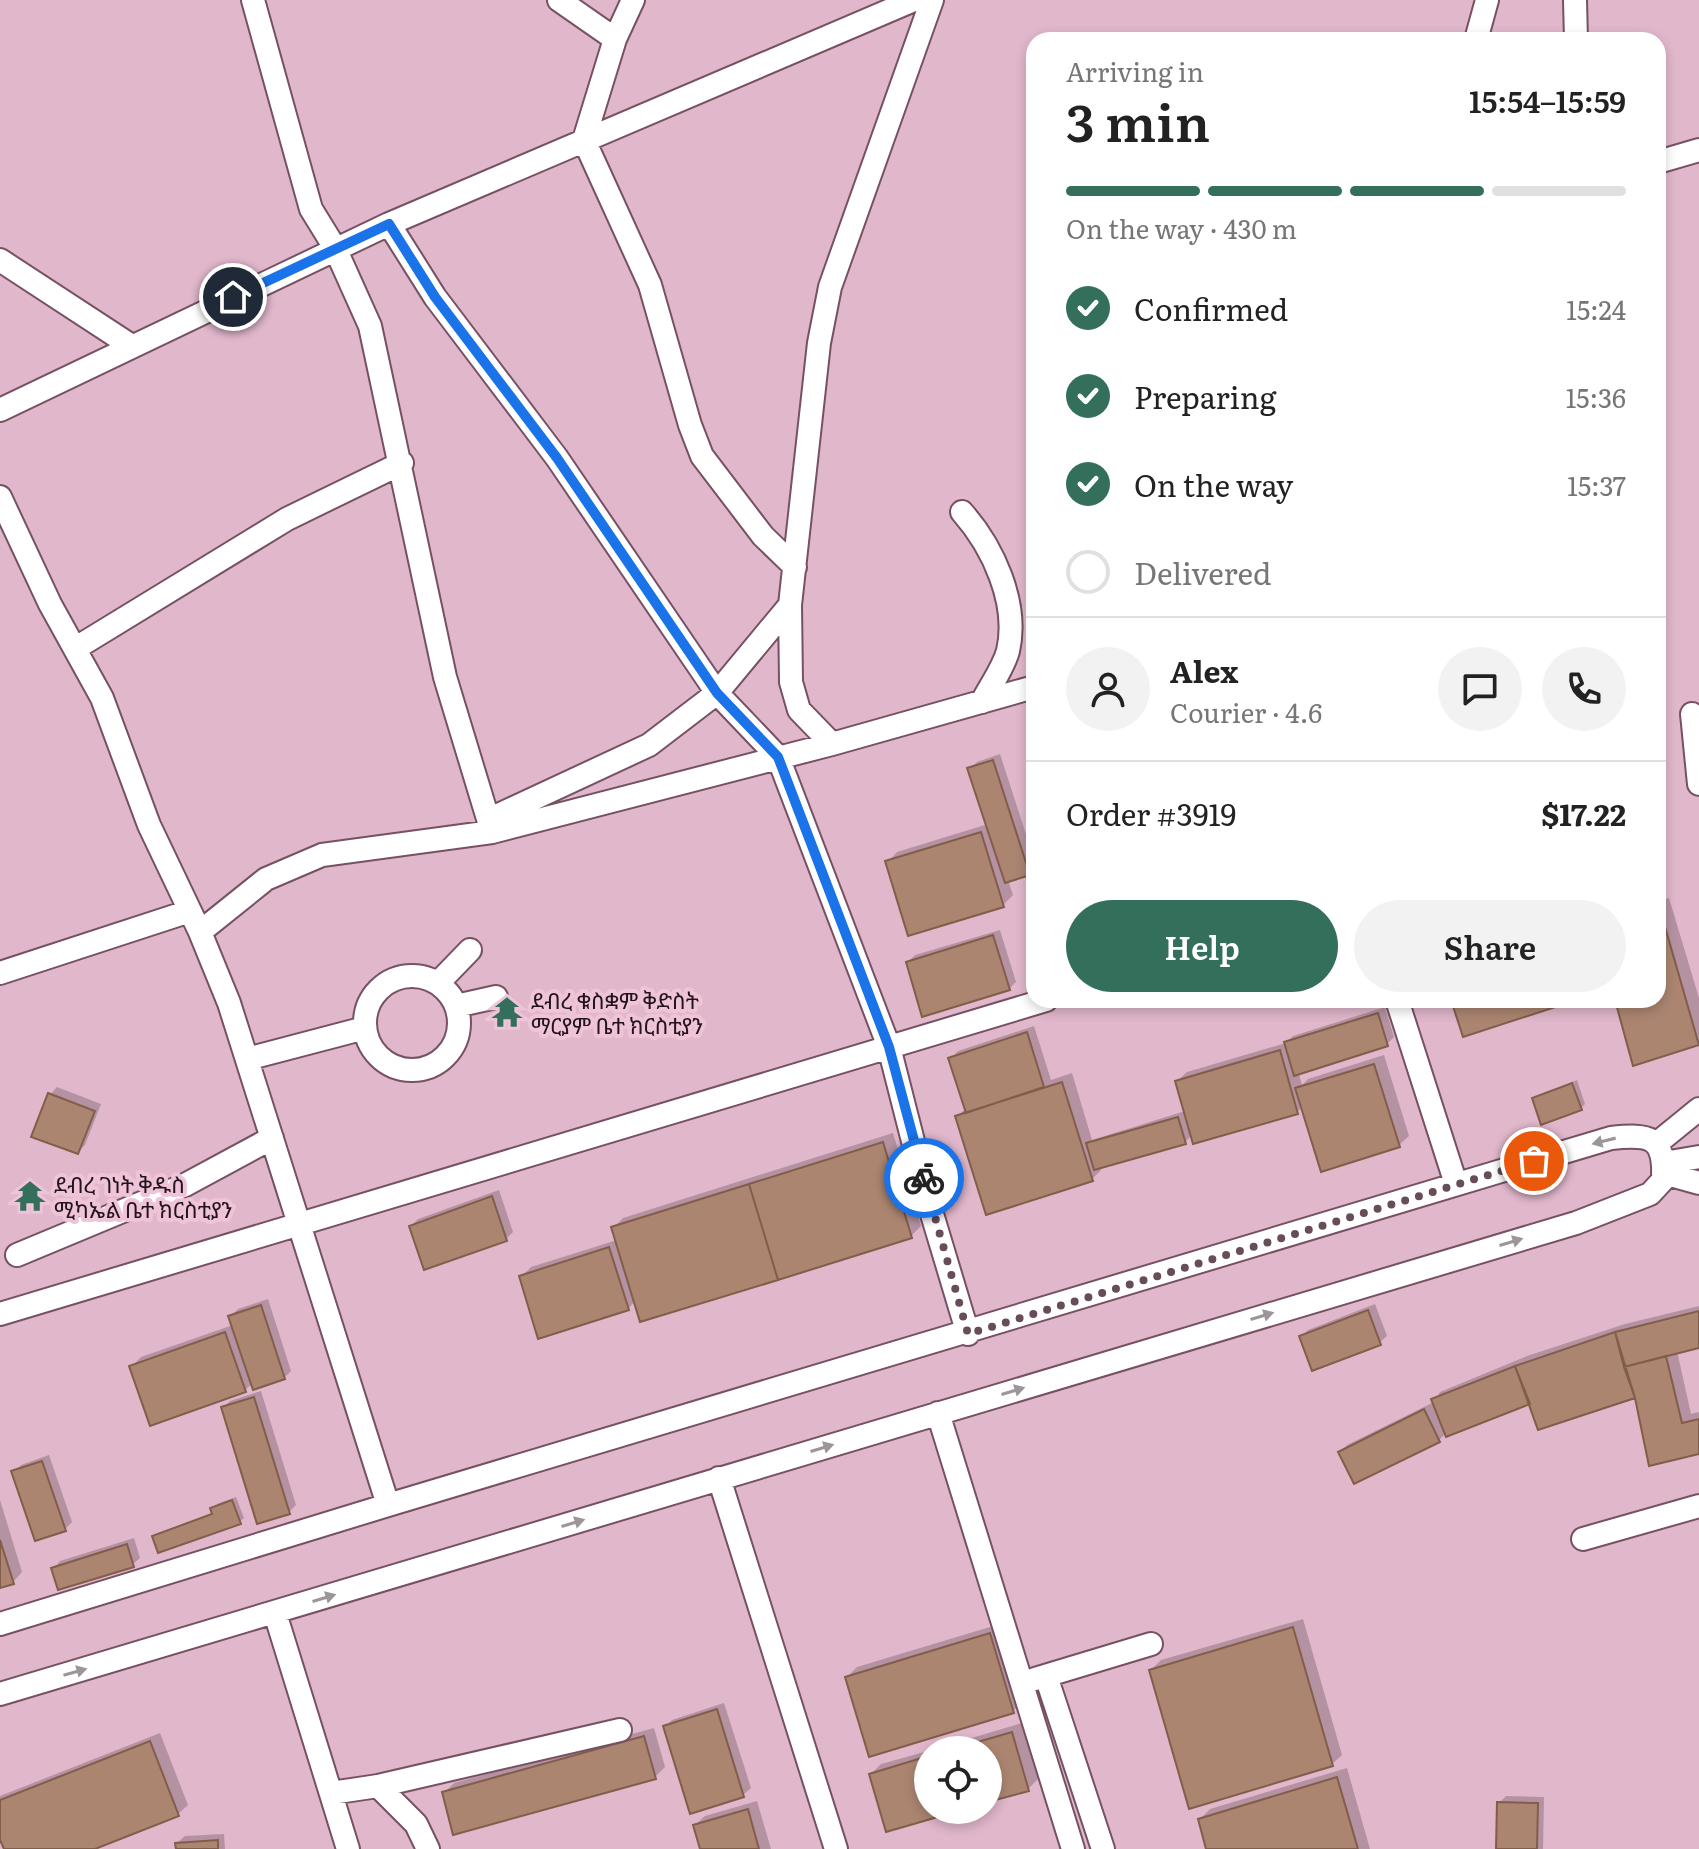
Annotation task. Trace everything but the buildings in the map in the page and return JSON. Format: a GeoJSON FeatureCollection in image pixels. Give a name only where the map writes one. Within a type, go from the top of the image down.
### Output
{"type":"FeatureCollection","features":[{"type":"Feature","properties":{"kind":"street"},"geometry":{"type":"LineString","coordinates":[[253,0],[311,209],[335,248],[370,326],[402,463],[445,677],[491,825]]}},
{"type":"Feature","properties":{"kind":"street"},"geometry":{"type":"LineString","coordinates":[[559,0],[615,39]]}},
{"type":"Feature","properties":{"kind":"street"},"geometry":{"type":"LineString","coordinates":[[633,0],[615,39],[584,140],[650,285],[690,425],[702,456],[763,536],[795,567]]}},
{"type":"Feature","properties":{"kind":"street"},"geometry":{"type":"LineString","coordinates":[[0,410],[335,248],[914,0]]}},
{"type":"Feature","properties":{"kind":"street"},"geometry":{"type":"LineString","coordinates":[[832,744],[793,699],[790,605],[819,343],[830,287],[932,0]]}},
{"type":"Feature","properties":{"kind":"street"},"geometry":{"type":"LineString","coordinates":[[1478,32],[1487,0]]}},
{"type":"Feature","properties":{"kind":"street"},"geometry":{"type":"LineString","coordinates":[[1575,0],[1576,32]]}},
{"type":"Feature","properties":{"kind":"street"},"geometry":{"type":"LineString","coordinates":[[1666,160],[1699,150]]}},
{"type":"Feature","properties":{"kind":"street"},"geometry":{"type":"LineString","coordinates":[[389,224],[435,297],[557,458],[717,693],[778,757],[889,1047],[929,1204],[968,1334]]}},
{"type":"Feature","properties":{"kind":"street"},"geometry":{"type":"LineString","coordinates":[[0,260],[130,345]]}},
{"type":"Feature","properties":{"kind":"street"},"geometry":{"type":"LineString","coordinates":[[76,648],[287,519],[402,463]]}},
{"type":"Feature","properties":{"kind":"street"},"geometry":{"type":"LineString","coordinates":[[0,497],[50,604],[102,698],[149,825],[200,932],[229,1003],[388,1505]]}},
{"type":"Feature","properties":{"kind":"street"},"geometry":{"type":"LineString","coordinates":[[962,512],[976,528],[1006,590],[1010,613],[1007,655],[982,702]]}},
{"type":"Feature","properties":{"kind":"street"},"geometry":{"type":"LineString","coordinates":[[491,825],[649,745],[717,693],[790,605]]}},
{"type":"Feature","properties":{"kind":"street"},"geometry":{"type":"LineString","coordinates":[[200,932],[266,879],[322,855],[491,825],[832,744],[1026,689]]}},
{"type":"Feature","properties":{"kind":"street"},"geometry":{"type":"LineString","coordinates":[[1692,714],[1699,784]]}},
{"type":"Feature","properties":{"kind":"street"},"geometry":{"type":"LineString","coordinates":[[0,973],[190,911]]}},
{"type":"Feature","properties":{"kind":"street"},"geometry":{"type":"LineString","coordinates":[[438,983],[470,950]]}},
{"type":"Feature","properties":{"kind":"street"},"geometry":{"type":"LineString","coordinates":[[413,975],[438,983],[456,1006],[459,1029],[451,1050],[422,1069],[400,1069],[379,1058],[367,1039],[367,1005],[390,980],[413,975]]}},
{"type":"Feature","properties":{"kind":"street"},"geometry":{"type":"LineString","coordinates":[[456,1006],[496,997]]}},
{"type":"Feature","properties":{"kind":"street"},"geometry":{"type":"LineString","coordinates":[[0,1314],[1026,1006]]}},
{"type":"Feature","properties":{"kind":"street"},"geometry":{"type":"LineString","coordinates":[[1400,1008],[1456,1184]]}},
{"type":"Feature","properties":{"kind":"street"},"geometry":{"type":"LineString","coordinates":[[247,1059],[365,1028]]}},
{"type":"Feature","properties":{"kind":"street"},"geometry":{"type":"LineString","coordinates":[[0,1694],[1576,1223],[1650,1194],[1663,1180],[1661,1160],[1699,1109]]}},
{"type":"Feature","properties":{"kind":"street"},"geometry":{"type":"LineString","coordinates":[[0,1624],[1611,1138],[1643,1135],[1661,1160],[1699,1183]]}},
{"type":"Feature","properties":{"kind":"street"},"geometry":{"type":"LineString","coordinates":[[17,1255],[185,1185],[272,1138]]}},
{"type":"Feature","properties":{"kind":"street"},"geometry":{"type":"LineString","coordinates":[[1661,1160],[1699,1157]]}},
{"type":"Feature","properties":{"kind":"street"},"geometry":{"type":"LineString","coordinates":[[938,1413],[1073,1849]]}},
{"type":"Feature","properties":{"kind":"street"},"geometry":{"type":"LineString","coordinates":[[719,1478],[836,1849]]}},
{"type":"Feature","properties":{"kind":"street"},"geometry":{"type":"LineString","coordinates":[[1583,1539],[1699,1506]]}},
{"type":"Feature","properties":{"kind":"street"},"geometry":{"type":"LineString","coordinates":[[275,1613],[348,1849]]}},
{"type":"Feature","properties":{"kind":"street"},"geometry":{"type":"LineString","coordinates":[[1022,1682],[1151,1644]]}},
{"type":"Feature","properties":{"kind":"street"},"geometry":{"type":"LineString","coordinates":[[1046,1676],[1103,1849]]}},
{"type":"Feature","properties":{"kind":"street"},"geometry":{"type":"LineString","coordinates":[[331,1793],[378,1786],[620,1730]]}},
{"type":"Feature","properties":{"kind":"street"},"geometry":{"type":"LineString","coordinates":[[378,1786],[416,1824],[428,1849]]}},
{"type":"Feature","properties":{"kind":"way so far"},"geometry":{"type":"LineString","coordinates":[[924,1178],[968,1334],[1277,1237],[1534,1161]]}},
{"type":"Feature","properties":{"kind":"place","name":"ደብረ ቁስቋም ቅድስት ማርያም ቤተ ክርስቲያን"},"geometry":{"type":"Point","coordinates":[507,1012]}},
{"type":"Feature","properties":{"kind":"place","name":"ደብረ ገነት ቅዱስ ሚካኤል ቤተ ክርስቲያን"},"geometry":{"type":"Point","coordinates":[30,1196]}},
{"type":"Feature","properties":{"kind":"route"},"geometry":{"type":"LineString","coordinates":[[233,297],[389,224],[435,297],[557,458],[717,693],[778,757],[889,1047],[924,1178]]}}]}
